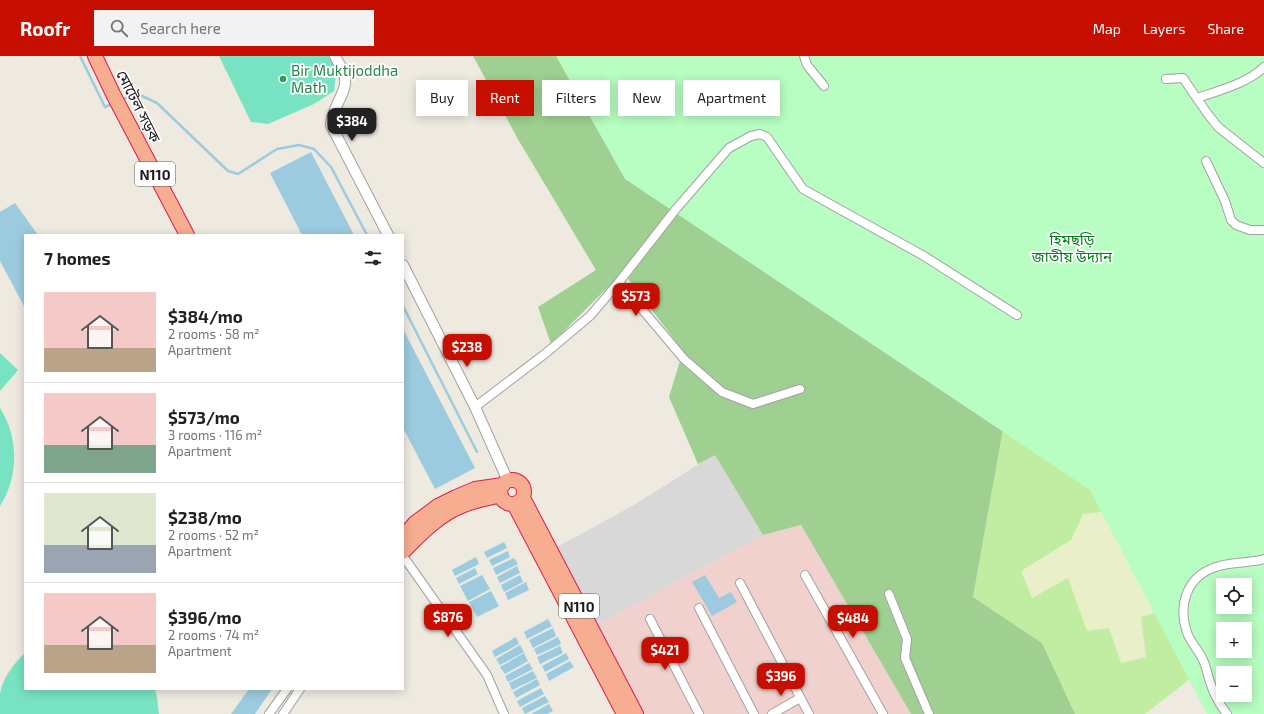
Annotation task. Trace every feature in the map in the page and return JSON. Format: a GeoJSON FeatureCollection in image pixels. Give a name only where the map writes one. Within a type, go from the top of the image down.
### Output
{"type":"FeatureCollection","features":[{"type":"Feature","properties":{"kind":"highway","name":"মোটেল সড়ক"},"geometry":{"type":"LineString","coordinates":[[95,56],[114,96],[186,234]]}},
{"type":"Feature","properties":{"kind":"highway"},"geometry":{"type":"LineString","coordinates":[[404,551],[424,530],[445,515],[464,505],[504,487],[513,481],[519,483],[524,492],[518,501],[508,504],[503,500],[504,487]]}},
{"type":"Feature","properties":{"kind":"highway"},"geometry":{"type":"LineString","coordinates":[[404,536],[416,523],[438,506],[456,497],[476,489],[504,487]]}},
{"type":"Feature","properties":{"kind":"highway","name":"N110"},"geometry":{"type":"LineString","coordinates":[[518,501],[572,603],[636,714]]}},
{"type":"Feature","properties":{"kind":"highway","name":"N110"},"geometry":{"type":"LineString","coordinates":[[572,603],[624,714]]}},
{"type":"Feature","properties":{"kind":"street"},"geometry":{"type":"LineString","coordinates":[[336,56],[344,75],[344,89],[331,117],[331,125],[387,234]]}},
{"type":"Feature","properties":{"kind":"street"},"geometry":{"type":"LineString","coordinates":[[804,56],[807,65],[824,86]]}},
{"type":"Feature","properties":{"kind":"street"},"geometry":{"type":"LineString","coordinates":[[1197,98],[1235,85],[1258,74],[1264,67]]}},
{"type":"Feature","properties":{"kind":"street"},"geometry":{"type":"LineString","coordinates":[[1166,79],[1183,78],[1218,127],[1264,163]]}},
{"type":"Feature","properties":{"kind":"street"},"geometry":{"type":"LineString","coordinates":[[474,407],[546,353],[590,316],[619,282],[676,209],[729,148],[752,136],[760,134],[766,137],[803,189],[924,256],[1017,315]]}},
{"type":"Feature","properties":{"kind":"street"},"geometry":{"type":"LineString","coordinates":[[1206,161],[1225,201],[1231,220],[1236,225],[1250,230],[1264,230]]}},
{"type":"Feature","properties":{"kind":"street"},"geometry":{"type":"LineString","coordinates":[[404,267],[474,407],[504,487]]}},
{"type":"Feature","properties":{"kind":"street"},"geometry":{"type":"LineString","coordinates":[[619,282],[684,359],[722,392],[753,404],[800,389]]}},
{"type":"Feature","properties":{"kind":"street"},"geometry":{"type":"LineString","coordinates":[[404,557],[487,676],[504,714]]}},
{"type":"Feature","properties":{"kind":"street"},"geometry":{"type":"LineString","coordinates":[[1227,714],[1221,707],[1216,697],[1203,659],[1188,636],[1185,626],[1184,601],[1193,582],[1207,570],[1218,566],[1254,562],[1264,559]]}},
{"type":"Feature","properties":{"kind":"street"},"geometry":{"type":"LineString","coordinates":[[805,575],[883,714]]}},
{"type":"Feature","properties":{"kind":"street"},"geometry":{"type":"LineString","coordinates":[[740,583],[808,714]]}},
{"type":"Feature","properties":{"kind":"street"},"geometry":{"type":"LineString","coordinates":[[889,594],[907,639],[905,658],[929,714]]}},
{"type":"Feature","properties":{"kind":"street"},"geometry":{"type":"LineString","coordinates":[[699,608],[754,714]]}},
{"type":"Feature","properties":{"kind":"street"},"geometry":{"type":"LineString","coordinates":[[650,619],[699,714]]}},
{"type":"Feature","properties":{"kind":"street"},"geometry":{"type":"LineString","coordinates":[[269,714],[286,690]]}},
{"type":"Feature","properties":{"kind":"street"},"geometry":{"type":"LineString","coordinates":[[283,714],[299,690]]}},
{"type":"Feature","properties":{"kind":"street"},"geometry":{"type":"LineString","coordinates":[[772,714],[800,698]]}},
{"type":"Feature","properties":{"kind":"shaded area"},"geometry":{"type":"Polygon","coordinates":[[[715,454],[763,535],[590,629],[550,551],[634,505],[715,454]]]}},
{"type":"Feature","properties":{"kind":"shaded area"},"geometry":{"type":"Polygon","coordinates":[[[801,525],[911,714],[635,714],[590,629],[763,535],[801,525]]]}},
{"type":"Feature","properties":{"kind":"green space","name":"Bir Muktijoddha Math"},"geometry":{"type":"Polygon","coordinates":[[[219,56],[331,56],[337,67],[334,91],[314,104],[268,124],[251,122],[219,56]]]}},
{"type":"Feature","properties":{"kind":"green space"},"geometry":{"type":"Polygon","coordinates":[[[473,56],[674,56],[705,80],[683,80],[683,116],[752,116],[1022,323],[973,597],[1042,643],[1075,714],[911,714],[801,525],[763,535],[715,455],[698,464],[669,397],[683,351],[623,272],[551,344],[538,307],[596,270],[505,116],[534,116],[534,80],[486,80],[473,56]]]}},
{"type":"Feature","properties":{"kind":"green space","name":"হিমছড়ি জাতীয় উদ্যান"},"geometry":{"type":"Polygon","coordinates":[[[556,56],[1264,56],[1264,714],[1207,714],[1090,490],[625,179],[590,116],[610,116],[610,80],[569,80],[556,56]]]}},
{"type":"Feature","properties":{"kind":"green space"},"geometry":{"type":"Polygon","coordinates":[[[985,153],[1034,189],[1034,208],[1051,221],[1075,223],[1095,200],[1100,178],[1104,175],[1149,207],[1157,218],[1140,226],[1115,213],[1113,230],[1131,264],[1152,296],[1178,272],[1181,255],[1206,292],[1185,387],[1217,508],[1224,560],[1190,578],[1179,614],[1204,668],[1145,714],[1075,714],[1042,643],[973,597],[1015,363],[1061,349],[1072,327],[1059,273],[1000,265],[952,244],[938,260],[879,225],[897,189],[907,164],[945,167],[973,173],[985,153]],[[1144,507],[1083,514],[1071,540],[1021,571],[1032,598],[1068,578],[1087,631],[1109,628],[1121,663],[1146,657],[1141,617],[1168,609],[1168,588],[1155,585],[1144,507]]]}},
{"type":"Feature","properties":{"kind":"green space"},"geometry":{"type":"Polygon","coordinates":[[[0,353],[18,370],[0,391],[0,353]]]}},
{"type":"Feature","properties":{"kind":"green space"},"geometry":{"type":"Polygon","coordinates":[[[0,408],[11,432],[14,457],[11,482],[0,506],[0,408]]]}},
{"type":"Feature","properties":{"kind":"green space"},"geometry":{"type":"Polygon","coordinates":[[[1144,506],[1168,609],[1141,617],[1146,657],[1121,663],[1109,628],[1087,631],[1068,578],[1032,598],[1021,571],[1071,540],[1083,514],[1144,506]]]}},
{"type":"Feature","properties":{"kind":"green space"},"geometry":{"type":"Polygon","coordinates":[[[24,654],[24,690],[155,690],[159,714],[0,714],[1,688],[6,677],[24,654]]]}},
{"type":"Feature","properties":{"kind":"water"},"geometry":{"type":"Polygon","coordinates":[[[311,152],[353,234],[301,234],[270,173],[311,152]]]}},
{"type":"Feature","properties":{"kind":"water"},"geometry":{"type":"Polygon","coordinates":[[[15,203],[37,234],[24,234],[24,306],[0,261],[0,212],[15,203]]]}},
{"type":"Feature","properties":{"kind":"water"},"geometry":{"type":"Polygon","coordinates":[[[404,331],[475,468],[435,489],[404,430],[404,331]]]}},
{"type":"Feature","properties":{"kind":"water"},"geometry":{"type":"Polygon","coordinates":[[[504,542],[507,548],[487,558],[484,552],[504,542]]]}},
{"type":"Feature","properties":{"kind":"water"},"geometry":{"type":"Polygon","coordinates":[[[508,551],[510,557],[492,566],[489,560],[508,551]]]}},
{"type":"Feature","properties":{"kind":"water"},"geometry":{"type":"Polygon","coordinates":[[[476,557],[479,564],[455,576],[452,570],[476,557]]]}},
{"type":"Feature","properties":{"kind":"water"},"geometry":{"type":"Polygon","coordinates":[[[514,558],[518,564],[496,575],[493,568],[514,558]]]}},
{"type":"Feature","properties":{"kind":"water"},"geometry":{"type":"Polygon","coordinates":[[[517,566],[520,573],[500,583],[497,577],[517,566]]]}},
{"type":"Feature","properties":{"kind":"water"},"geometry":{"type":"Polygon","coordinates":[[[475,568],[478,574],[459,584],[456,578],[475,568]]]}},
{"type":"Feature","properties":{"kind":"water"},"geometry":{"type":"Polygon","coordinates":[[[482,575],[490,589],[468,601],[460,586],[482,575]]]}},
{"type":"Feature","properties":{"kind":"water"},"geometry":{"type":"Polygon","coordinates":[[[520,575],[523,582],[504,592],[501,585],[520,575]]]}},
{"type":"Feature","properties":{"kind":"water"},"geometry":{"type":"Polygon","coordinates":[[[705,575],[719,598],[731,592],[737,602],[712,616],[692,582],[705,575]]]}},
{"type":"Feature","properties":{"kind":"water"},"geometry":{"type":"Polygon","coordinates":[[[526,582],[529,590],[508,600],[505,593],[526,582]]]}},
{"type":"Feature","properties":{"kind":"water"},"geometry":{"type":"Polygon","coordinates":[[[491,591],[499,606],[477,617],[469,602],[491,591]]]}},
{"type":"Feature","properties":{"kind":"water"},"geometry":{"type":"Polygon","coordinates":[[[548,619],[552,626],[527,639],[524,632],[548,619]]]}},
{"type":"Feature","properties":{"kind":"water"},"geometry":{"type":"Polygon","coordinates":[[[553,628],[556,636],[533,648],[529,640],[553,628]]]}},
{"type":"Feature","properties":{"kind":"water"},"geometry":{"type":"Polygon","coordinates":[[[516,637],[519,644],[495,657],[492,651],[516,637]]]}},
{"type":"Feature","properties":{"kind":"water"},"geometry":{"type":"Polygon","coordinates":[[[558,637],[561,644],[537,655],[534,649],[558,637]]]}},
{"type":"Feature","properties":{"kind":"water"},"geometry":{"type":"Polygon","coordinates":[[[520,645],[524,652],[500,665],[496,659],[520,645]]]}},
{"type":"Feature","properties":{"kind":"water"},"geometry":{"type":"Polygon","coordinates":[[[560,646],[563,653],[540,664],[537,657],[560,646]]]}},
{"type":"Feature","properties":{"kind":"water"},"geometry":{"type":"Polygon","coordinates":[[[524,653],[528,661],[505,674],[500,667],[524,653]]]}},
{"type":"Feature","properties":{"kind":"water"},"geometry":{"type":"Polygon","coordinates":[[[566,653],[569,659],[545,672],[542,666],[566,653]]]}},
{"type":"Feature","properties":{"kind":"water"},"geometry":{"type":"Polygon","coordinates":[[[570,661],[574,667],[549,681],[546,674],[570,661]]]}},
{"type":"Feature","properties":{"kind":"water"},"geometry":{"type":"Polygon","coordinates":[[[529,663],[533,669],[508,682],[505,676],[529,663]]]}},
{"type":"Feature","properties":{"kind":"water"},"geometry":{"type":"Polygon","coordinates":[[[533,671],[537,678],[512,690],[509,683],[533,671]]]}},
{"type":"Feature","properties":{"kind":"water"},"geometry":{"type":"Polygon","coordinates":[[[537,679],[540,685],[516,698],[513,692],[537,679]]]}},
{"type":"Feature","properties":{"kind":"water"},"geometry":{"type":"Polygon","coordinates":[[[541,688],[544,694],[520,707],[517,701],[541,688]]]}},
{"type":"Feature","properties":{"kind":"water"},"geometry":{"type":"Polygon","coordinates":[[[248,690],[271,690],[255,714],[231,714],[248,690]]]}},
{"type":"Feature","properties":{"kind":"water"},"geometry":{"type":"Polygon","coordinates":[[[545,696],[549,702],[525,714],[522,708],[545,696]]]}},
{"type":"Feature","properties":{"kind":"water"},"geometry":{"type":"Polygon","coordinates":[[[549,704],[553,711],[547,714],[531,714],[549,704]]]}},
{"type":"Feature","properties":{"kind":"waterway"},"geometry":{"type":"LineString","coordinates":[[80,56],[105,107],[114,103]]}},
{"type":"Feature","properties":{"kind":"waterway"},"geometry":{"type":"LineString","coordinates":[[122,100],[136,93],[157,103],[228,171],[238,174],[277,149],[299,145],[314,149],[331,167],[366,234]]}},
{"type":"Feature","properties":{"kind":"waterway"},"geometry":{"type":"LineString","coordinates":[[404,308],[477,452]]}},
{"type":"Feature","properties":{"kind":"place","name":"Bir Muktijoddha Math"},"geometry":{"type":"Point","coordinates":[283,79]}}]}
